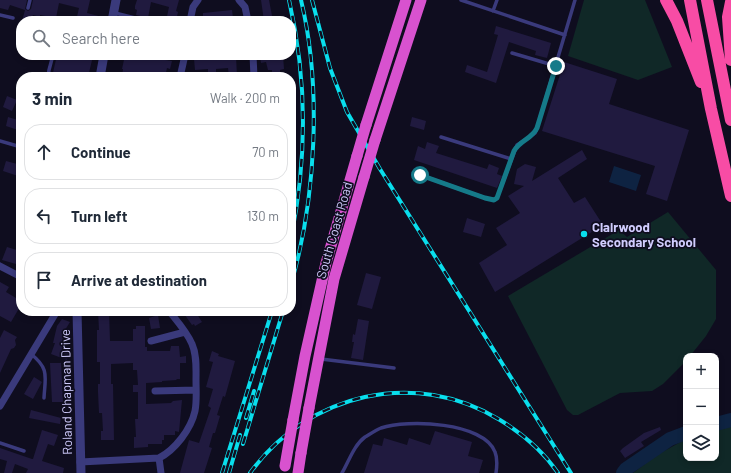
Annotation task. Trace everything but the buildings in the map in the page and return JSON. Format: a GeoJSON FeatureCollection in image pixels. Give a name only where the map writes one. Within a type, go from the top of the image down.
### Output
{"type":"FeatureCollection","features":[{"type":"Feature","properties":{"kind":"highway","name":"South Coast Road"},"geometry":{"type":"LineString","coordinates":[[284,469],[305,356],[326,263],[366,125],[406,0]]}},
{"type":"Feature","properties":{"kind":"highway","name":"South Coast Road"},"geometry":{"type":"LineString","coordinates":[[298,473],[318,358],[334,279],[375,140],[421,0]]}},
{"type":"Feature","properties":{"kind":"highway"},"geometry":{"type":"LineString","coordinates":[[666,0],[677,21],[712,109]]}},
{"type":"Feature","properties":{"kind":"highway"},"geometry":{"type":"LineString","coordinates":[[690,0],[731,196]]}},
{"type":"Feature","properties":{"kind":"highway"},"geometry":{"type":"LineString","coordinates":[[707,0],[731,120]]}},
{"type":"Feature","properties":{"kind":"highway"},"geometry":{"type":"LineString","coordinates":[[731,2],[728,17],[731,60]]}},
{"type":"Feature","properties":{"kind":"street"},"geometry":{"type":"LineString","coordinates":[[113,16],[116,0]]}},
{"type":"Feature","properties":{"kind":"street"},"geometry":{"type":"LineString","coordinates":[[191,16],[193,7],[198,0]]}},
{"type":"Feature","properties":{"kind":"street"},"geometry":{"type":"LineString","coordinates":[[239,0],[245,7],[247,16]]}},
{"type":"Feature","properties":{"kind":"street"},"geometry":{"type":"LineString","coordinates":[[101,72],[103,60]]}},
{"type":"Feature","properties":{"kind":"street"},"geometry":{"type":"LineString","coordinates":[[181,72],[184,60]]}},
{"type":"Feature","properties":{"kind":"street"},"geometry":{"type":"LineString","coordinates":[[253,60],[254,72]]}},
{"type":"Feature","properties":{"kind":"street"},"geometry":{"type":"LineString","coordinates":[[1,268],[16,276]]}},
{"type":"Feature","properties":{"kind":"street"},"geometry":{"type":"LineString","coordinates":[[0,406],[54,316]]}},
{"type":"Feature","properties":{"kind":"street","name":"Roland Chapman Drive"},"geometry":{"type":"LineString","coordinates":[[77,316],[81,473]]}},
{"type":"Feature","properties":{"kind":"street"},"geometry":{"type":"LineString","coordinates":[[80,462],[159,458],[166,455],[173,449],[189,427],[195,409],[196,390],[194,351],[185,332],[173,316]]}},
{"type":"Feature","properties":{"kind":"street"},"geometry":{"type":"LineString","coordinates":[[151,341],[185,332]]}},
{"type":"Feature","properties":{"kind":"street"},"geometry":{"type":"LineString","coordinates":[[155,391],[196,390]]}},
{"type":"Feature","properties":{"kind":"street"},"geometry":{"type":"LineString","coordinates":[[159,458],[161,473]]}},
{"type":"Feature","properties":{"kind":"lane"},"geometry":{"type":"LineString","coordinates":[[28,8],[30,0]]}},
{"type":"Feature","properties":{"kind":"lane"},"geometry":{"type":"LineString","coordinates":[[461,0],[565,35]]}},
{"type":"Feature","properties":{"kind":"lane"},"geometry":{"type":"LineString","coordinates":[[493,11],[497,0]]}},
{"type":"Feature","properties":{"kind":"lane"},"geometry":{"type":"LineString","coordinates":[[420,175],[485,198],[494,200],[497,198],[517,145],[530,138],[535,133],[575,0]]}},
{"type":"Feature","properties":{"kind":"lane"},"geometry":{"type":"LineString","coordinates":[[0,15],[13,18]]}},
{"type":"Feature","properties":{"kind":"lane"},"geometry":{"type":"LineString","coordinates":[[512,53],[556,66]]}},
{"type":"Feature","properties":{"kind":"lane"},"geometry":{"type":"LineString","coordinates":[[48,72],[51,60]]}},
{"type":"Feature","properties":{"kind":"lane"},"geometry":{"type":"LineString","coordinates":[[441,138],[511,159]]}},
{"type":"Feature","properties":{"kind":"lane"},"geometry":{"type":"LineString","coordinates":[[0,142],[16,146]]}},
{"type":"Feature","properties":{"kind":"lane"},"geometry":{"type":"LineString","coordinates":[[31,354],[39,360],[44,367],[44,398]]}},
{"type":"Feature","properties":{"kind":"lane"},"geometry":{"type":"LineString","coordinates":[[318,358],[394,368]]}},
{"type":"Feature","properties":{"kind":"lane"},"geometry":{"type":"LineString","coordinates":[[342,473],[352,454],[364,438],[382,428],[415,423],[453,427],[469,431],[484,439],[491,444],[495,451],[497,460],[496,473]]}},
{"type":"Feature","properties":{"kind":"lane"},"geometry":{"type":"LineString","coordinates":[[0,443],[24,451]]}},
{"type":"Feature","properties":{"kind":"green space"},"geometry":{"type":"Polygon","coordinates":[[[584,0],[645,0],[672,67],[638,80],[568,56],[584,0]]]}},
{"type":"Feature","properties":{"kind":"green space"},"geometry":{"type":"Polygon","coordinates":[[[668,212],[716,270],[716,319],[706,336],[692,353],[683,353],[683,364],[663,384],[652,391],[620,393],[578,415],[573,415],[567,410],[508,296],[619,230],[627,237],[668,212]]]}},
{"type":"Feature","properties":{"kind":"green space"},"geometry":{"type":"Polygon","coordinates":[[[731,426],[731,473],[633,473],[657,455],[683,441],[683,461],[719,461],[719,428],[731,426]]]}},
{"type":"Feature","properties":{"kind":"water"},"geometry":{"type":"Polygon","coordinates":[[[614,166],[641,175],[636,191],[609,182],[614,166]]]}},
{"type":"Feature","properties":{"kind":"waterway"},"geometry":{"type":"LineString","coordinates":[[719,423],[731,420]]}},
{"type":"Feature","properties":{"kind":"waterway"},"geometry":{"type":"LineString","coordinates":[[623,473],[626,469],[670,439],[683,434]]}},
{"type":"Feature","properties":{"kind":"railway"},"geometry":{"type":"LineString","coordinates":[[289,0],[292,16]]}},
{"type":"Feature","properties":{"kind":"railway"},"geometry":{"type":"LineString","coordinates":[[296,263],[306,216],[311,180],[314,106],[308,34],[301,0]]}},
{"type":"Feature","properties":{"kind":"railway"},"geometry":{"type":"LineString","coordinates":[[312,0],[330,68],[347,112],[380,169],[571,473]]}},
{"type":"Feature","properties":{"kind":"railway"},"geometry":{"type":"LineString","coordinates":[[296,36],[302,89],[303,119],[300,179],[296,209]]}},
{"type":"Feature","properties":{"kind":"railway"},"geometry":{"type":"LineString","coordinates":[[222,473],[270,316]]}},
{"type":"Feature","properties":{"kind":"railway"},"geometry":{"type":"LineString","coordinates":[[243,444],[281,316]]}},
{"type":"Feature","properties":{"kind":"railway"},"geometry":{"type":"LineString","coordinates":[[246,418],[254,391]]}},
{"type":"Feature","properties":{"kind":"railway"},"geometry":{"type":"LineString","coordinates":[[250,473],[274,446],[302,424],[332,407],[365,397],[399,393],[433,395],[467,404],[500,420],[517,431],[532,444],[546,457],[558,473]]}},
{"type":"Feature","properties":{"kind":"railway"},"geometry":{"type":"LineString","coordinates":[[229,473],[240,435]]}},
{"type":"Feature","properties":{"kind":"place","name":"Clairwood Secondary School"},"geometry":{"type":"Point","coordinates":[584,234]}},
{"type":"Feature","properties":{"kind":"route"},"geometry":{"type":"LineString","coordinates":[[420,175],[485,198],[494,200],[497,198],[517,145],[520,142],[530,138],[535,133],[556,66]]}}]}
